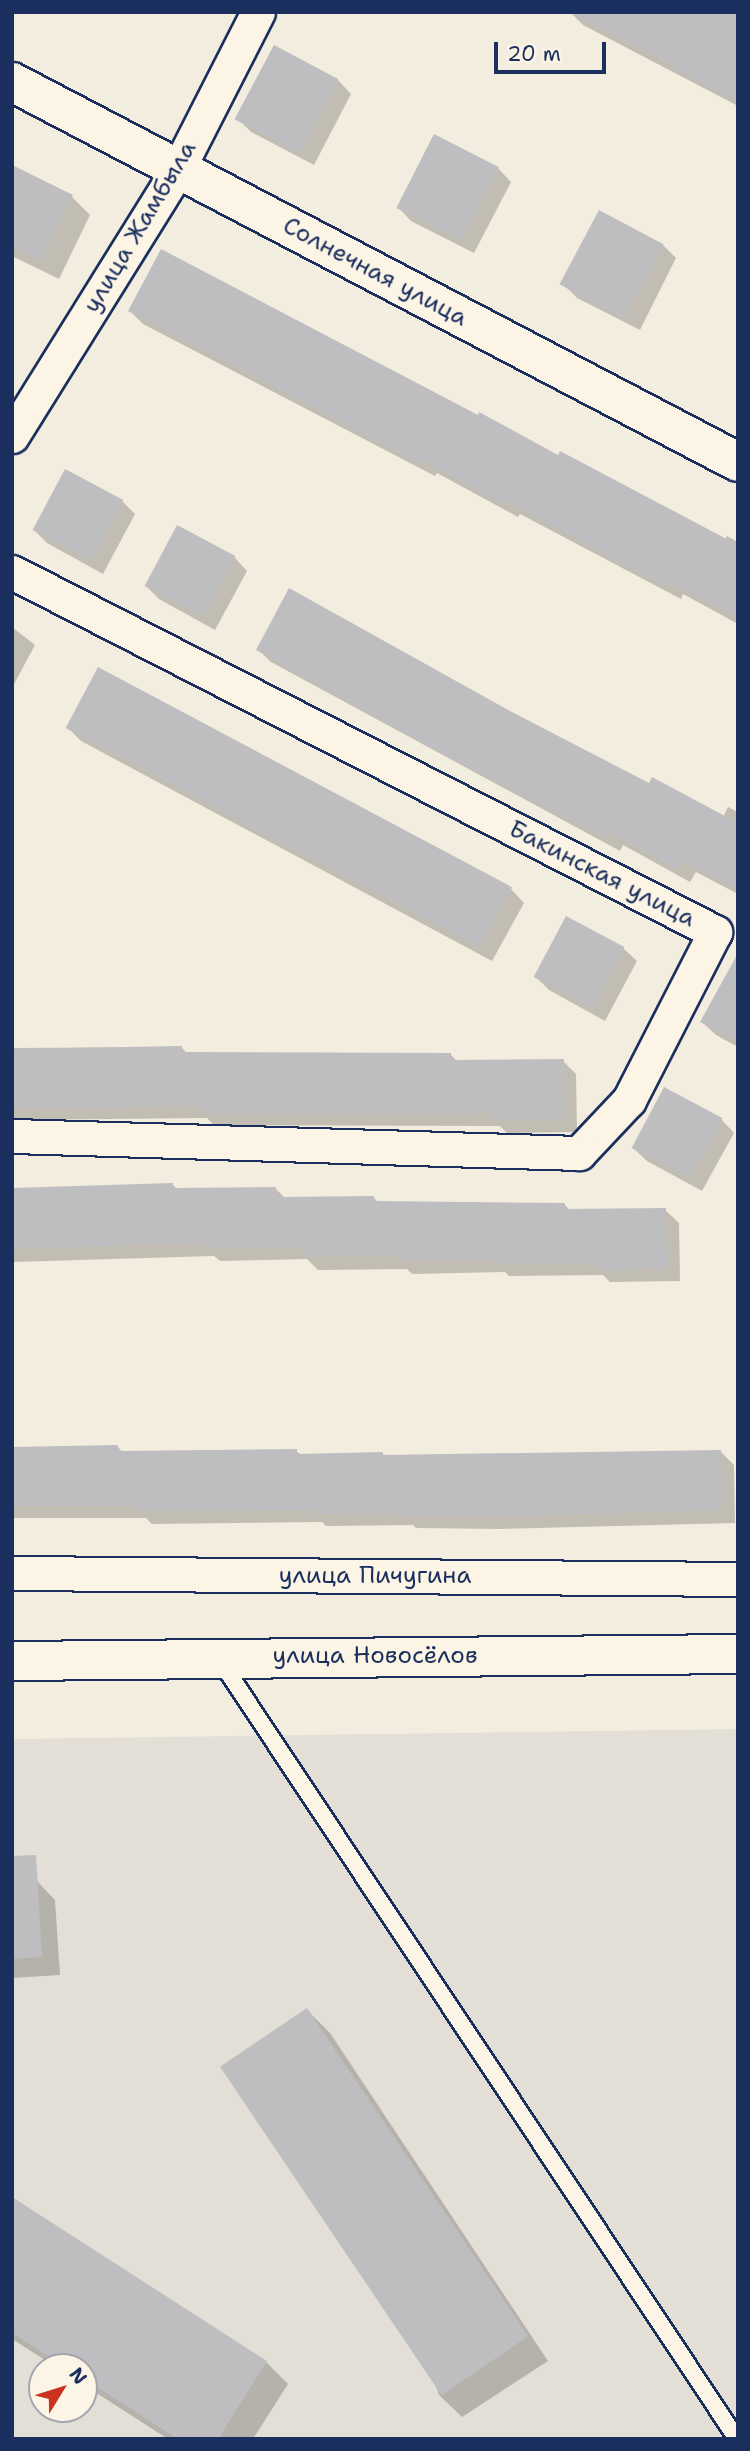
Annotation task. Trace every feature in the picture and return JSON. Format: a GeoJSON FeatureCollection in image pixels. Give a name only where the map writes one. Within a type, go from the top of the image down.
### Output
{"type":"FeatureCollection","features":[{"type":"Feature","properties":{"kind":"street","name":"улица Жамбыла"},"geometry":{"type":"LineString","coordinates":[[12,436],[178,169],[258,12]]}},
{"type":"Feature","properties":{"kind":"street","name":"Солнечная улица"},"geometry":{"type":"LineString","coordinates":[[12,82],[738,461]]}},
{"type":"Feature","properties":{"kind":"street","name":"Бакинская улица"},"geometry":{"type":"LineString","coordinates":[[12,572],[715,932],[629,1100],[579,1153],[12,1136]]}},
{"type":"Feature","properties":{"kind":"street","name":"улица Пичугина"},"geometry":{"type":"LineString","coordinates":[[12,1573],[738,1578]]}},
{"type":"Feature","properties":{"kind":"street","name":"улица Новосёлов"},"geometry":{"type":"LineString","coordinates":[[12,1661],[738,1654]]}},
{"type":"Feature","properties":{"kind":"lane"},"geometry":{"type":"LineString","coordinates":[[218,1657],[737,2439]]}},
{"type":"Feature","properties":{"kind":"shaded area"},"geometry":{"type":"Polygon","coordinates":[[[738,1729],[738,2439],[12,2439],[12,1739],[738,1729]]]}},
{"type":"Feature","properties":{"kind":"building"},"geometry":{"type":"Polygon","coordinates":[[[568,12],[738,12],[738,102],[673,68],[674,66],[568,12]]]}},
{"type":"Feature","properties":{"kind":"building"},"geometry":{"type":"Polygon","coordinates":[[[274,45],[338,79],[299,153],[235,119],[274,45]]]}},
{"type":"Feature","properties":{"kind":"building"},"geometry":{"type":"Polygon","coordinates":[[[434,134],[499,167],[461,241],[396,208],[434,134]]]}},
{"type":"Feature","properties":{"kind":"building"},"geometry":{"type":"Polygon","coordinates":[[[12,165],[73,195],[41,261],[12,247],[12,165]]]}},
{"type":"Feature","properties":{"kind":"building"},"geometry":{"type":"Polygon","coordinates":[[[599,210],[663,244],[624,318],[560,284],[599,210]]]}},
{"type":"Feature","properties":{"kind":"building"},"geometry":{"type":"Polygon","coordinates":[[[161,249],[478,415],[479,412],[558,455],[560,451],[738,545],[738,619],[670,582],[667,587],[423,461],[421,464],[128,311],[161,249]]]}},
{"type":"Feature","properties":{"kind":"building"},"geometry":{"type":"Polygon","coordinates":[[[65,469],[123,500],[91,561],[33,530],[65,469]]]}},
{"type":"Feature","properties":{"kind":"building"},"geometry":{"type":"Polygon","coordinates":[[[177,525],[235,556],[203,617],[145,586],[177,525]]]}},
{"type":"Feature","properties":{"kind":"building"},"geometry":{"type":"Polygon","coordinates":[[[289,588],[510,711],[649,783],[652,777],[738,823],[738,890],[682,860],[677,870],[610,833],[606,839],[405,734],[256,650],[289,588]]]}},
{"type":"Feature","properties":{"kind":"building"},"geometry":{"type":"Polygon","coordinates":[[[98,667],[512,887],[480,948],[66,728],[98,667]]]}},
{"type":"Feature","properties":{"kind":"building"},"geometry":{"type":"Polygon","coordinates":[[[566,916],[624,947],[592,1008],[534,977],[566,916]]]}},
{"type":"Feature","properties":{"kind":"building"},"geometry":{"type":"Polygon","coordinates":[[[738,953],[738,1042],[700,1022],[738,953]]]}},
{"type":"Feature","properties":{"kind":"building"},"geometry":{"type":"Polygon","coordinates":[[[182,1046],[182,1052],[451,1053],[451,1060],[564,1059],[565,1119],[492,1120],[492,1113],[199,1113],[199,1106],[12,1109],[12,1049],[182,1046]]]}},
{"type":"Feature","properties":{"kind":"building"},"geometry":{"type":"Polygon","coordinates":[[[664,1087],[722,1118],[690,1179],[632,1148],[664,1087]]]}},
{"type":"Feature","properties":{"kind":"building"},"geometry":{"type":"Polygon","coordinates":[[[173,1183],[173,1188],[276,1187],[276,1197],[374,1196],[375,1201],[565,1203],[565,1209],[666,1208],[667,1269],[595,1270],[594,1263],[494,1264],[494,1260],[397,1261],[397,1256],[303,1257],[303,1247],[205,1249],[205,1243],[12,1249],[12,1188],[173,1183]]]}},
{"type":"Feature","properties":{"kind":"building"},"geometry":{"type":"Polygon","coordinates":[[[118,1445],[118,1451],[297,1449],[297,1454],[383,1452],[383,1455],[721,1450],[722,1510],[485,1517],[401,1516],[401,1513],[311,1514],[311,1510],[137,1511],[137,1506],[12,1506],[12,1447],[118,1445]]]}},
{"type":"Feature","properties":{"kind":"building"},"geometry":{"type":"Polygon","coordinates":[[[36,1855],[42,1957],[12,1959],[12,1856],[36,1855]]]}},
{"type":"Feature","properties":{"kind":"building"},"geometry":{"type":"Polygon","coordinates":[[[307,2008],[528,2336],[441,2395],[220,2067],[307,2008]]]}},
{"type":"Feature","properties":{"kind":"building"},"geometry":{"type":"Polygon","coordinates":[[[12,2197],[267,2361],[218,2439],[178,2439],[98,2388],[98,2353],[43,2353],[12,2333],[12,2197]]]}}]}
